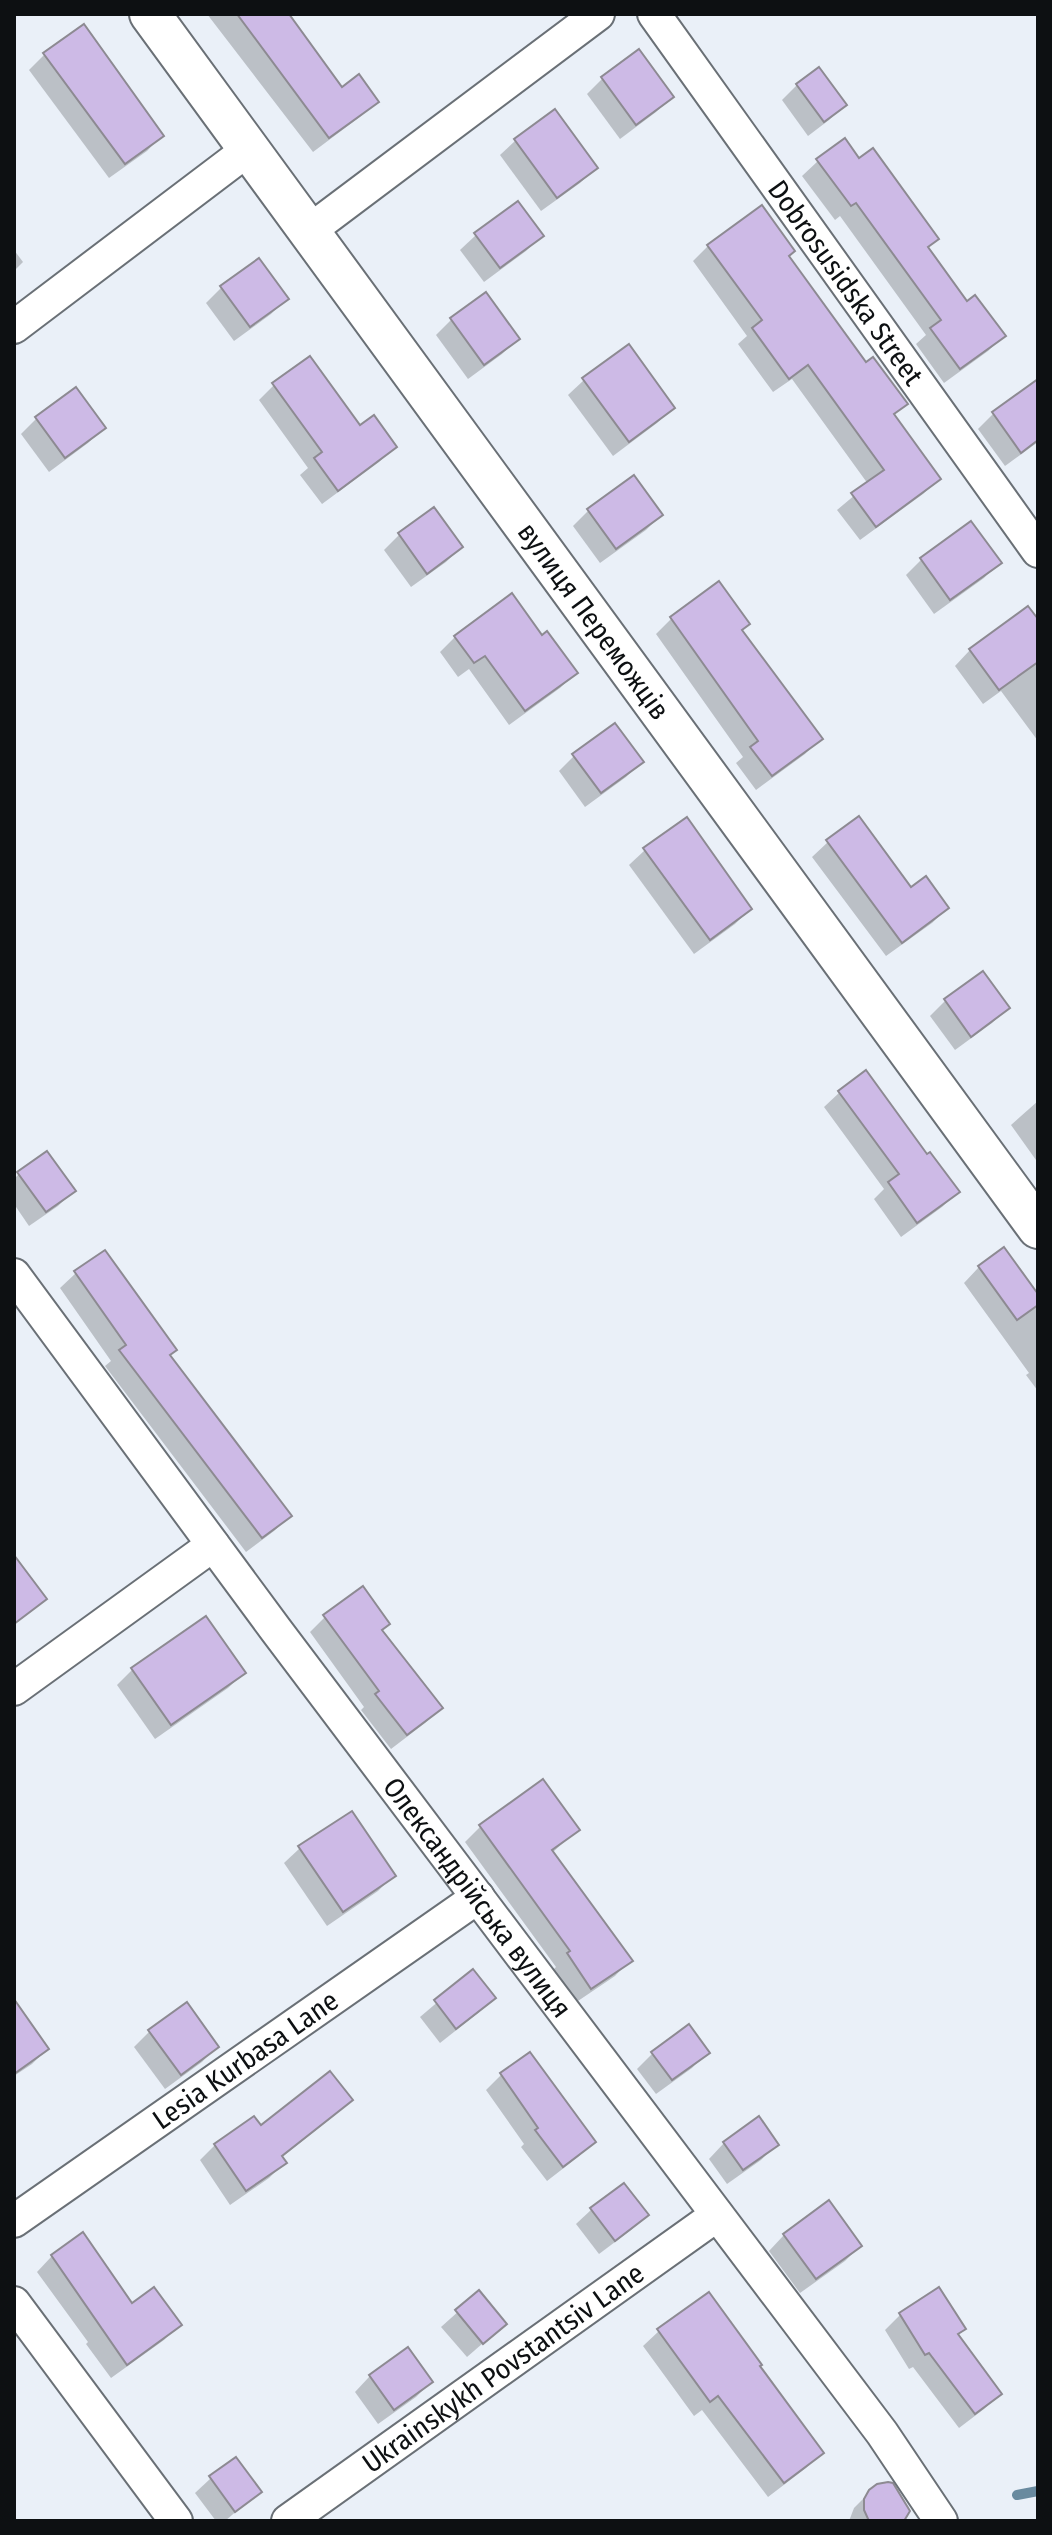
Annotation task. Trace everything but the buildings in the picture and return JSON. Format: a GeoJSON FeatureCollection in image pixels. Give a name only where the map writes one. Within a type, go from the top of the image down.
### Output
{"type":"FeatureCollection","features":[{"type":"Feature","properties":{"kind":"street","name":"вулиця Переможців"},"geometry":{"type":"LineString","coordinates":[[150,14],[1038,1228]]}},
{"type":"Feature","properties":{"kind":"street"},"geometry":{"type":"LineString","coordinates":[[309,231],[598,14]]}},
{"type":"Feature","properties":{"kind":"street","name":"Dobrosusidska Street"},"geometry":{"type":"LineString","coordinates":[[654,14],[1038,551]]}},
{"type":"Feature","properties":{"kind":"street"},"geometry":{"type":"LineString","coordinates":[[14,327],[249,149]]}},
{"type":"Feature","properties":{"kind":"street","name":"Олександрійська вулиця"},"geometry":{"type":"LineString","coordinates":[[14,1275],[213,1545],[882,2433],[941,2521]]}},
{"type":"Feature","properties":{"kind":"street"},"geometry":{"type":"LineString","coordinates":[[14,1689],[213,1545]]}},
{"type":"Feature","properties":{"kind":"street","name":"Lesia Kurbasa Lane"},"geometry":{"type":"LineString","coordinates":[[14,2221],[478,1897]]}},
{"type":"Feature","properties":{"kind":"street","name":"Ukrainskykh Povstantsiv Lane"},"geometry":{"type":"LineString","coordinates":[[288,2521],[717,2215]]}},
{"type":"Feature","properties":{"kind":"street"},"geometry":{"type":"LineString","coordinates":[[14,2303],[176,2521]]}},
{"type":"Feature","properties":{"kind":"waterway"},"geometry":{"type":"LineString","coordinates":[[1017,2495],[1038,2491]]}}]}
